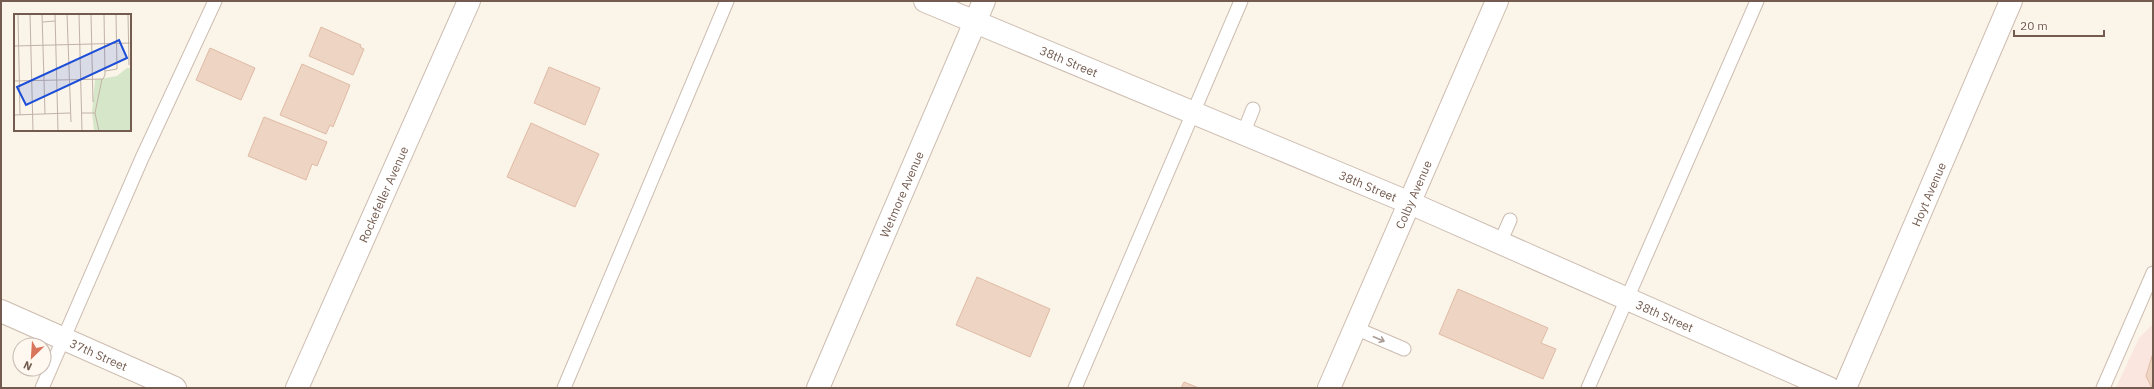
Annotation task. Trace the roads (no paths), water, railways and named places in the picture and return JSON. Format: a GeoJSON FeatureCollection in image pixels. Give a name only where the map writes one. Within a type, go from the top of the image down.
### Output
{"type":"FeatureCollection","features":[{"type":"Feature","properties":{"kind":"street","name":"Rockefeller Avenue"},"geometry":{"type":"LineString","coordinates":[[297,388],[469,1]]}},
{"type":"Feature","properties":{"kind":"street","name":"38th Street"},"geometry":{"type":"LineString","coordinates":[[925,1],[976,21],[1193,114],[1410,203],[1627,297],[1829,388]]}},
{"type":"Feature","properties":{"kind":"street","name":"Wetmore Avenue"},"geometry":{"type":"LineString","coordinates":[[818,388],[984,1]]}},
{"type":"Feature","properties":{"kind":"street","name":"Colby Avenue"},"geometry":{"type":"LineString","coordinates":[[1329,388],[1497,1]]}},
{"type":"Feature","properties":{"kind":"street","name":"Hoyt Avenue"},"geometry":{"type":"LineString","coordinates":[[1845,388],[2011,1]]}},
{"type":"Feature","properties":{"kind":"street","name":"37th Street"},"geometry":{"type":"LineString","coordinates":[[1,311],[175,388]]}},
{"type":"Feature","properties":{"kind":"lane"},"geometry":{"type":"LineString","coordinates":[[42,388],[142,158],[215,1]]}},
{"type":"Feature","properties":{"kind":"lane"},"geometry":{"type":"LineString","coordinates":[[564,388],[727,1]]}},
{"type":"Feature","properties":{"kind":"lane"},"geometry":{"type":"LineString","coordinates":[[1075,388],[1241,1]]}},
{"type":"Feature","properties":{"kind":"lane"},"geometry":{"type":"LineString","coordinates":[[1588,388],[1757,1]]}},
{"type":"Feature","properties":{"kind":"lane"},"geometry":{"type":"LineString","coordinates":[[1243,134],[1253,109]]}},
{"type":"Feature","properties":{"kind":"lane"},"geometry":{"type":"LineString","coordinates":[[1500,243],[1510,220]]}},
{"type":"Feature","properties":{"kind":"lane"},"geometry":{"type":"LineString","coordinates":[[2103,388],[2153,273]]}},
{"type":"Feature","properties":{"kind":"lane"},"geometry":{"type":"LineString","coordinates":[[1355,328],[1404,349]]}}]}
